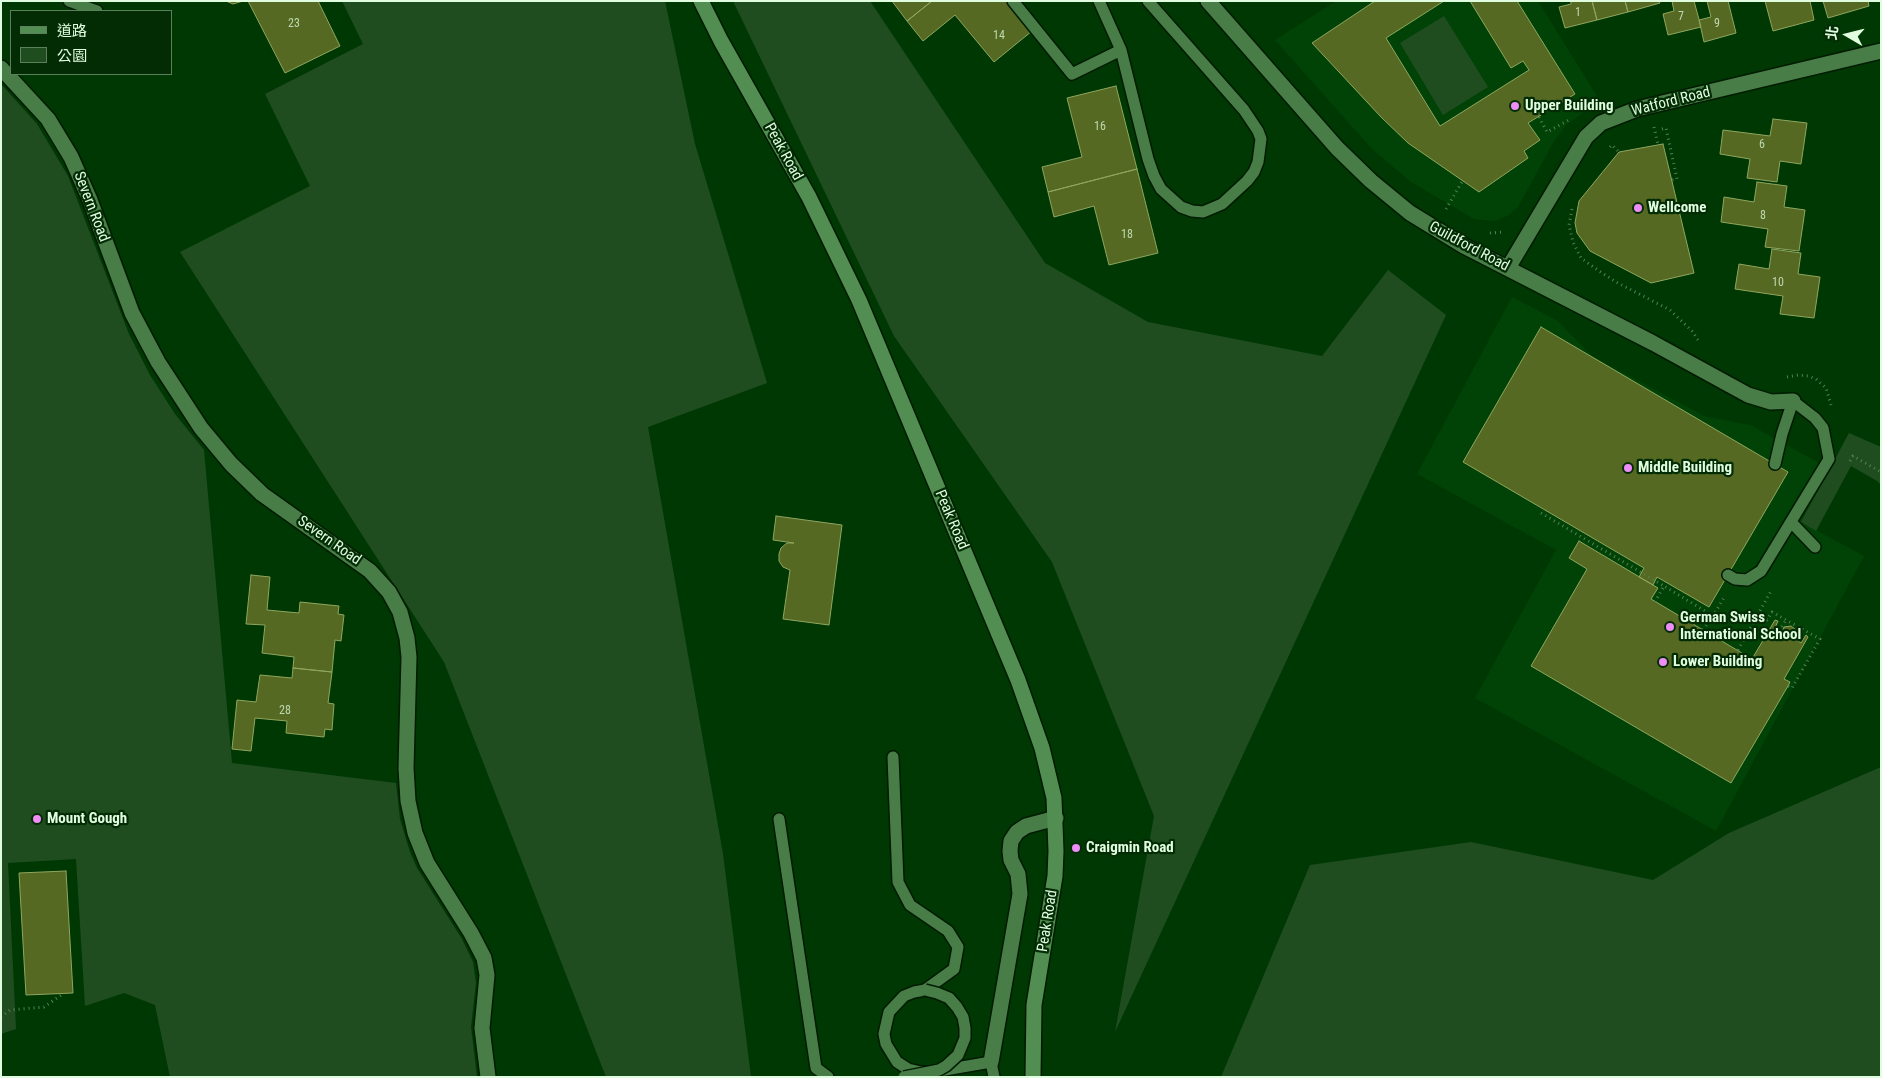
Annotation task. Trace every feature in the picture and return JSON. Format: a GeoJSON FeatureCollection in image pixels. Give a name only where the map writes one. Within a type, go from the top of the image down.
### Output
{"type":"FeatureCollection","features":[{"type":"Feature","properties":{"kind":"main road","name":"Peak Road"},"geometry":{"type":"LineString","coordinates":[[701,1],[721,41],[808,197],[859,300],[1032,716],[1049,774],[1056,818],[1055,876],[1034,1005],[1033,1077]]}},
{"type":"Feature","properties":{"kind":"street","name":"Guildford Road"},"geometry":{"type":"LineString","coordinates":[[1208,1],[1337,148],[1371,181],[1410,213],[1464,246],[1748,395],[1771,402],[1793,401]]}},
{"type":"Feature","properties":{"kind":"street","name":"Watford Road"},"geometry":{"type":"LineString","coordinates":[[1508,268],[1586,137],[1601,123],[1637,109],[1881,50]]}},
{"type":"Feature","properties":{"kind":"street","name":"Severn Road"},"geometry":{"type":"LineString","coordinates":[[1,68],[48,119],[71,157],[87,192],[132,313],[158,362],[201,428],[230,464],[262,494],[370,572],[389,592],[400,612],[407,638],[409,657],[406,768],[408,801],[415,833],[427,863],[484,958],[487,975],[482,1028],[488,1077]]}},
{"type":"Feature","properties":{"kind":"street"},"geometry":{"type":"LineString","coordinates":[[992,1070],[1020,894],[1018,874],[1011,860],[1010,841],[1017,832],[1026,826],[1056,818]]}},
{"type":"Feature","properties":{"kind":"lane"},"geometry":{"type":"LineString","coordinates":[[69,1],[94,10]]}},
{"type":"Feature","properties":{"kind":"lane"},"geometry":{"type":"LineString","coordinates":[[1013,1],[1072,74],[1121,50]]}},
{"type":"Feature","properties":{"kind":"lane"},"geometry":{"type":"LineString","coordinates":[[1099,1],[1121,50],[1154,176],[1161,189],[1181,207],[1203,212],[1222,204],[1247,182],[1254,172],[1260,152],[1261,139],[1244,110],[1148,1]]}},
{"type":"Feature","properties":{"kind":"lane"},"geometry":{"type":"LineString","coordinates":[[1728,575],[1735,579],[1747,580],[1761,571],[1830,459],[1823,428],[1816,418],[1793,401],[1782,434],[1775,464]]}},
{"type":"Feature","properties":{"kind":"lane"},"geometry":{"type":"LineString","coordinates":[[1791,522],[1815,547]]}},
{"type":"Feature","properties":{"kind":"lane"},"geometry":{"type":"LineString","coordinates":[[893,757],[898,882],[910,905],[948,932],[958,947],[954,969],[925,990]]}},
{"type":"Feature","properties":{"kind":"lane"},"geometry":{"type":"LineString","coordinates":[[779,819],[816,1068],[828,1077]]}},
{"type":"Feature","properties":{"kind":"lane"},"geometry":{"type":"LineString","coordinates":[[904,1077],[939,1070],[946,1066],[958,1055],[965,1038],[963,1017],[958,1007],[949,998],[937,992],[925,990],[904,996],[888,1012],[884,1034],[888,1049],[897,1062],[908,1069],[921,1072],[992,1070]]}},
{"type":"Feature","properties":{"kind":"path"},"geometry":{"type":"LineString","coordinates":[[1540,117],[1547,132],[1561,124]]}},
{"type":"Feature","properties":{"kind":"path"},"geometry":{"type":"LineString","coordinates":[[1652,121],[1658,144]]}},
{"type":"Feature","properties":{"kind":"path"},"geometry":{"type":"LineString","coordinates":[[1661,126],[1662,129],[1666,128],[1677,179],[1672,180]]}},
{"type":"Feature","properties":{"kind":"path"},"geometry":{"type":"LineString","coordinates":[[1608,150],[1612,145],[1619,152]]}},
{"type":"Feature","properties":{"kind":"path"},"geometry":{"type":"LineString","coordinates":[[1443,214],[1463,180]]}},
{"type":"Feature","properties":{"kind":"path"},"geometry":{"type":"LineString","coordinates":[[1572,206],[1569,225],[1573,242],[1582,258],[1610,278],[1670,310]]}},
{"type":"Feature","properties":{"kind":"path"},"geometry":{"type":"LineString","coordinates":[[1483,233],[1506,231]]}},
{"type":"Feature","properties":{"kind":"path"},"geometry":{"type":"LineString","coordinates":[[1852,456],[1881,472]]}},
{"type":"Feature","properties":{"kind":"path"},"geometry":{"type":"LineString","coordinates":[[1541,514],[1713,616]]}},
{"type":"Feature","properties":{"kind":"path"},"geometry":{"type":"LineString","coordinates":[[1655,602],[1664,586]]}},
{"type":"Feature","properties":{"kind":"path"},"geometry":{"type":"LineString","coordinates":[[1738,650],[1772,588]]}},
{"type":"Feature","properties":{"kind":"path"},"geometry":{"type":"LineString","coordinates":[[1704,630],[1727,593]]}},
{"type":"Feature","properties":{"kind":"path"},"geometry":{"type":"LineString","coordinates":[[1758,614],[1767,620],[1772,612],[1820,639],[1792,688],[1788,686]]}},
{"type":"Feature","properties":{"kind":"path"},"geometry":{"type":"LineString","coordinates":[[1778,631],[1786,620]]}},
{"type":"Feature","properties":{"kind":"path"},"geometry":{"type":"LineString","coordinates":[[1,1017],[10,1010],[44,1007],[62,994]]}},
{"type":"Feature","properties":{"kind":"shaded area"},"geometry":{"type":"Polygon","coordinates":[[[1336,1],[1538,1],[1600,101],[1567,124],[1553,143],[1518,207],[1509,215],[1495,221],[1474,219],[1411,182],[1372,149],[1275,40],[1336,1]]]}},
{"type":"Feature","properties":{"kind":"shaded area","name":"German Swiss International School"},"geometry":{"type":"Polygon","coordinates":[[[1512,297],[1558,321],[1592,356],[1704,416],[1750,425],[1830,469],[1801,522],[1864,556],[1716,831],[1475,698],[1556,550],[1417,474],[1512,297]]]}},
{"type":"Feature","properties":{"kind":"green space"},"geometry":{"type":"Polygon","coordinates":[[[342,1],[665,1],[695,144],[767,383],[648,427],[723,854],[751,1077],[606,1077],[444,662],[180,252],[310,186],[265,94],[363,44],[342,1]]]}},
{"type":"Feature","properties":{"kind":"green space"},"geometry":{"type":"Polygon","coordinates":[[[733,1],[870,1],[1045,263],[1148,322],[1322,356],[1388,270],[1446,315],[1115,1032],[1154,816],[1052,562],[894,336],[733,1]]]}},
{"type":"Feature","properties":{"kind":"green space"},"geometry":{"type":"Polygon","coordinates":[[[1444,16],[1488,87],[1443,115],[1400,43],[1444,16]]]}},
{"type":"Feature","properties":{"kind":"green space"},"geometry":{"type":"Polygon","coordinates":[[[1,84],[37,124],[68,176],[129,334],[150,375],[175,414],[204,450],[232,763],[396,783],[400,819],[410,852],[417,868],[462,939],[473,962],[476,983],[471,1027],[477,1077],[170,1077],[155,1005],[124,993],[85,1006],[76,859],[8,863],[16,1029],[1,1034],[1,84]]]}},
{"type":"Feature","properties":{"kind":"green space"},"geometry":{"type":"Polygon","coordinates":[[[1849,433],[1881,447],[1881,485],[1851,466],[1816,531],[1801,522],[1849,433]]]}},
{"type":"Feature","properties":{"kind":"green space"},"geometry":{"type":"Polygon","coordinates":[[[1881,767],[1881,1077],[1221,1077],[1310,865],[1471,842],[1653,880],[1729,833],[1881,767]]]}},
{"type":"Feature","properties":{"kind":"building"},"geometry":{"type":"Polygon","coordinates":[[[226,1],[243,1],[233,4],[226,1]]]}},
{"type":"Feature","properties":{"kind":"building"},"geometry":{"type":"Polygon","coordinates":[[[248,1],[318,1],[340,46],[285,73],[248,1]]]}},
{"type":"Feature","properties":{"kind":"building"},"geometry":{"type":"Polygon","coordinates":[[[892,1],[932,1],[907,21],[892,1]]]}},
{"type":"Feature","properties":{"kind":"building"},"geometry":{"type":"Polygon","coordinates":[[[932,1],[1009,1],[1032,31],[994,62],[955,15],[923,41],[907,21],[932,1]]]}},
{"type":"Feature","properties":{"kind":"building","name":"Upper Building"},"geometry":{"type":"Polygon","coordinates":[[[1375,1],[1444,1],[1386,38],[1440,126],[1529,70],[1523,61],[1511,68],[1470,1],[1517,1],[1575,94],[1528,123],[1540,140],[1524,151],[1528,158],[1479,192],[1408,143],[1312,43],[1375,1]]]}},
{"type":"Feature","properties":{"kind":"building"},"geometry":{"type":"Polygon","coordinates":[[[1571,1],[1592,1],[1597,20],[1565,28],[1559,7],[1571,4],[1571,1]]]}},
{"type":"Feature","properties":{"kind":"building"},"geometry":{"type":"Polygon","coordinates":[[[1592,1],[1625,1],[1628,12],[1597,20],[1592,1]]]}},
{"type":"Feature","properties":{"kind":"building"},"geometry":{"type":"Polygon","coordinates":[[[1625,1],[1659,1],[1660,3],[1628,12],[1625,1]]]}},
{"type":"Feature","properties":{"kind":"building"},"geometry":{"type":"Polygon","coordinates":[[[1672,1],[1694,1],[1701,27],[1668,35],[1663,14],[1674,11],[1672,1]]]}},
{"type":"Feature","properties":{"kind":"building"},"geometry":{"type":"Polygon","coordinates":[[[1707,1],[1728,1],[1736,33],[1704,42],[1699,20],[1711,17],[1707,1]]]}},
{"type":"Feature","properties":{"kind":"building"},"geometry":{"type":"Polygon","coordinates":[[[1765,1],[1810,1],[1814,20],[1773,31],[1765,1]]]}},
{"type":"Feature","properties":{"kind":"building"},"geometry":{"type":"Polygon","coordinates":[[[1823,1],[1868,1],[1869,6],[1828,18],[1823,1]]]}},
{"type":"Feature","properties":{"kind":"building"},"geometry":{"type":"Polygon","coordinates":[[[1116,86],[1137,169],[1048,192],[1042,167],[1082,157],[1067,98],[1116,86]]]}},
{"type":"Feature","properties":{"kind":"building"},"geometry":{"type":"Polygon","coordinates":[[[1773,119],[1807,123],[1801,164],[1780,161],[1777,182],[1747,178],[1750,159],[1720,154],[1723,130],[1770,136],[1773,119]]]}},
{"type":"Feature","properties":{"kind":"building"},"geometry":{"type":"Polygon","coordinates":[[[1663,144],[1694,273],[1651,283],[1590,251],[1577,233],[1575,223],[1579,201],[1619,152],[1663,144]]]}},
{"type":"Feature","properties":{"kind":"building"},"geometry":{"type":"Polygon","coordinates":[[[1137,169],[1158,253],[1109,265],[1094,206],[1054,217],[1048,192],[1137,169]]]}},
{"type":"Feature","properties":{"kind":"building"},"geometry":{"type":"Polygon","coordinates":[[[1757,182],[1787,186],[1784,207],[1805,210],[1799,251],[1765,247],[1768,229],[1721,222],[1724,197],[1754,202],[1757,182]]]}},
{"type":"Feature","properties":{"kind":"building"},"geometry":{"type":"Polygon","coordinates":[[[1772,249],[1801,253],[1798,274],[1820,277],[1814,318],[1780,314],[1783,296],[1735,289],[1739,264],[1769,269],[1772,249]]]}},
{"type":"Feature","properties":{"kind":"building","name":"Middle Building"},"geometry":{"type":"Polygon","coordinates":[[[1541,327],[1788,472],[1709,607],[1657,577],[1653,585],[1639,577],[1644,568],[1463,462],[1541,327]]]}},
{"type":"Feature","properties":{"kind":"building"},"geometry":{"type":"Polygon","coordinates":[[[776,516],[842,525],[829,625],[783,619],[790,570],[783,567],[779,561],[779,554],[781,548],[787,543],[794,543],[773,540],[776,516]]]}},
{"type":"Feature","properties":{"kind":"building","name":"Lower Building"},"geometry":{"type":"Polygon","coordinates":[[[1579,541],[1658,588],[1651,599],[1752,659],[1775,620],[1778,621],[1775,628],[1779,631],[1782,632],[1784,627],[1791,626],[1796,630],[1797,635],[1795,639],[1801,643],[1806,635],[1808,637],[1784,679],[1790,682],[1788,686],[1731,783],[1531,666],[1587,569],[1569,558],[1579,541]]]}},
{"type":"Feature","properties":{"kind":"building"},"geometry":{"type":"Polygon","coordinates":[[[251,575],[270,577],[267,610],[299,613],[300,602],[339,606],[338,614],[344,615],[341,641],[335,640],[332,672],[293,668],[294,657],[262,653],[265,625],[246,624],[251,575]]]}},
{"type":"Feature","properties":{"kind":"building"},"geometry":{"type":"Polygon","coordinates":[[[293,668],[332,672],[328,703],[334,704],[332,730],[325,729],[324,737],[286,733],[287,721],[255,718],[251,751],[232,749],[237,700],[256,702],[260,675],[292,678],[293,668]]]}},
{"type":"Feature","properties":{"kind":"building"},"geometry":{"type":"Polygon","coordinates":[[[66,871],[73,993],[26,995],[19,873],[66,871]]]}},
{"type":"Feature","properties":{"kind":"place","name":"Upper Building"},"geometry":{"type":"Point","coordinates":[1515,106]}},
{"type":"Feature","properties":{"kind":"place","name":"Wellcome"},"geometry":{"type":"Point","coordinates":[1638,208]}},
{"type":"Feature","properties":{"kind":"place","name":"Middle Building"},"geometry":{"type":"Point","coordinates":[1628,468]}},
{"type":"Feature","properties":{"kind":"place","name":"German Swiss International School"},"geometry":{"type":"Point","coordinates":[1670,627]}},
{"type":"Feature","properties":{"kind":"place","name":"Lower Building"},"geometry":{"type":"Point","coordinates":[1663,662]}},
{"type":"Feature","properties":{"kind":"place","name":"Mount Gough"},"geometry":{"type":"Point","coordinates":[37,819]}},
{"type":"Feature","properties":{"kind":"place","name":"Craigmin Road"},"geometry":{"type":"Point","coordinates":[1076,848]}}]}
